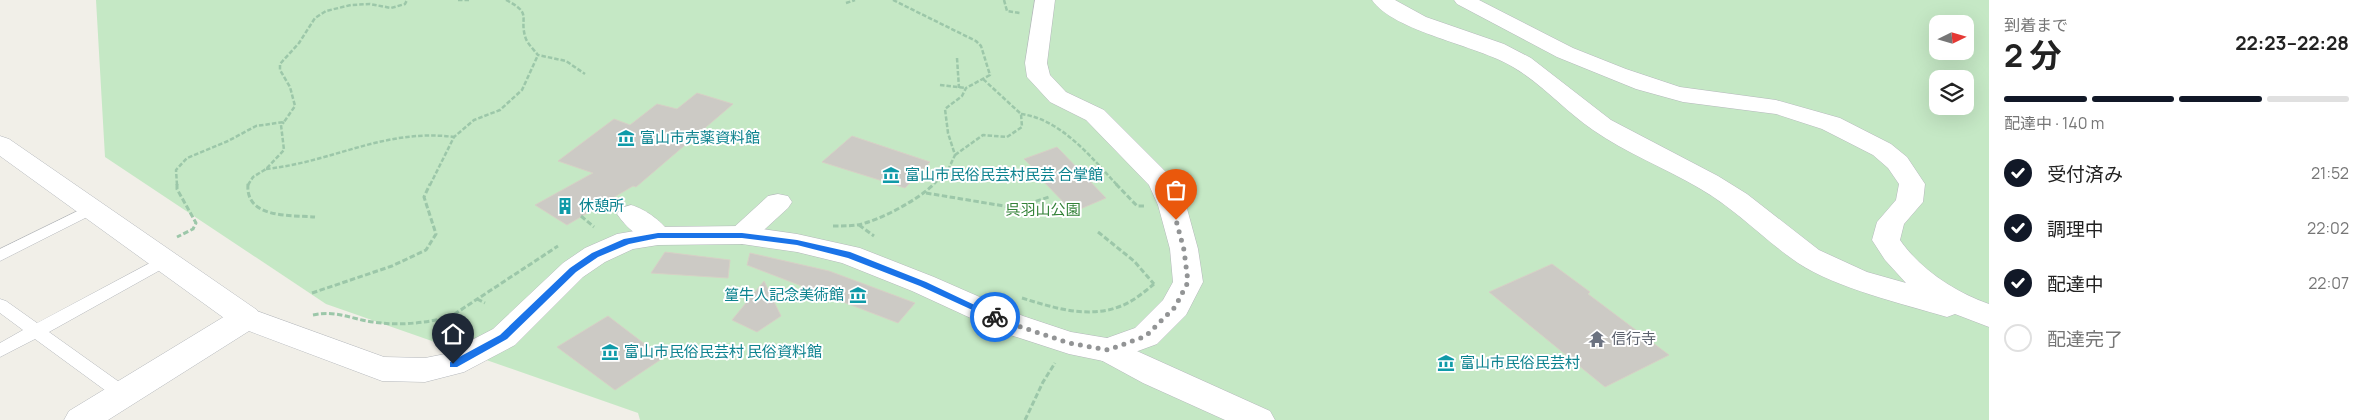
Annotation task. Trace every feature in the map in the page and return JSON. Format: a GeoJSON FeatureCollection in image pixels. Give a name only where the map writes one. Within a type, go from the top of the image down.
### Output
{"type":"FeatureCollection","features":[{"type":"Feature","properties":{"kind":"street"},"geometry":{"type":"LineString","coordinates":[[1045,0],[1036,63],[1039,77],[1058,97],[1095,115],[1161,182],[1172,205],[1184,250],[1188,282],[1175,307],[1146,336],[1108,350]]}},
{"type":"Feature","properties":{"kind":"street"},"geometry":{"type":"LineString","coordinates":[[1382,0],[1396,11],[1418,22],[1496,49],[1523,63],[1602,125],[1709,182],[1737,200],[1809,257],[1858,279],[1942,306],[1961,307],[1989,316]]}},
{"type":"Feature","properties":{"kind":"street"},"geometry":{"type":"LineString","coordinates":[[1464,0],[1505,24],[1566,53],[1624,77],[1675,93],[1760,104],[1816,117],[1871,143],[1896,160],[1912,184],[1909,202],[1891,222],[1886,240],[1895,255],[1918,277],[1961,307]]}},
{"type":"Feature","properties":{"kind":"street"},"geometry":{"type":"LineString","coordinates":[[0,144],[158,255],[258,322],[382,369],[425,370],[453,364],[504,337],[573,270],[595,255],[627,241],[658,236],[742,235],[797,243],[850,255],[923,284],[1012,324],[1069,343],[1108,350],[1155,374],[1258,420]]}},
{"type":"Feature","properties":{"kind":"street"},"geometry":{"type":"LineString","coordinates":[[742,235],[778,202]]}},
{"type":"Feature","properties":{"kind":"street"},"geometry":{"type":"LineString","coordinates":[[631,214],[658,236]]}},
{"type":"Feature","properties":{"kind":"street"},"geometry":{"type":"LineString","coordinates":[[81,420],[123,394],[258,322]]}},
{"type":"Feature","properties":{"kind":"lane"},"geometry":{"type":"LineString","coordinates":[[0,256],[92,209]]}},
{"type":"Feature","properties":{"kind":"lane"},"geometry":{"type":"LineString","coordinates":[[0,351],[36,331],[158,255]]}},
{"type":"Feature","properties":{"kind":"lane"},"geometry":{"type":"LineString","coordinates":[[0,305],[123,394]]}},
{"type":"Feature","properties":{"kind":"path"},"geometry":{"type":"LineString","coordinates":[[315,217],[270,214],[251,202],[246,194],[248,184],[253,177],[266,169],[284,150],[281,125],[295,106],[290,87],[280,70],[280,64],[299,44],[316,18],[326,11],[351,5],[397,8],[405,4],[407,0]]}},
{"type":"Feature","properties":{"kind":"path"},"geometry":{"type":"LineString","coordinates":[[458,0],[470,0]]}},
{"type":"Feature","properties":{"kind":"path"},"geometry":{"type":"LineString","coordinates":[[506,0],[520,7],[526,39],[538,55],[566,61],[585,74]]}},
{"type":"Feature","properties":{"kind":"path"},"geometry":{"type":"LineString","coordinates":[[846,4],[855,0]]}},
{"type":"Feature","properties":{"kind":"path"},"geometry":{"type":"LineString","coordinates":[[893,0],[976,41],[981,46],[990,75],[966,88],[940,85]]}},
{"type":"Feature","properties":{"kind":"path"},"geometry":{"type":"LineString","coordinates":[[1004,0],[1007,11],[1020,13]]}},
{"type":"Feature","properties":{"kind":"path"},"geometry":{"type":"LineString","coordinates":[[312,293],[392,266],[426,250],[430,246],[436,234],[424,197],[454,137],[474,120],[500,110],[522,90],[538,55]]}},
{"type":"Feature","properties":{"kind":"path"},"geometry":{"type":"LineString","coordinates":[[957,58],[959,88]]}},
{"type":"Feature","properties":{"kind":"path"},"geometry":{"type":"LineString","coordinates":[[831,226],[858,225],[902,207],[926,193],[948,170],[955,155],[983,136],[1007,137],[1018,131],[1022,127],[1021,114],[983,79]]}},
{"type":"Feature","properties":{"kind":"path"},"geometry":{"type":"LineString","coordinates":[[955,155],[948,133],[945,110],[962,96],[966,88]]}},
{"type":"Feature","properties":{"kind":"path"},"geometry":{"type":"LineString","coordinates":[[1021,114],[1030,112],[1069,135],[1137,206],[1172,205]]}},
{"type":"Feature","properties":{"kind":"path"},"geometry":{"type":"LineString","coordinates":[[158,255],[193,229],[196,223],[177,189],[175,176],[176,170],[187,158],[228,141],[256,126],[284,122]]}},
{"type":"Feature","properties":{"kind":"path"},"geometry":{"type":"LineString","coordinates":[[266,169],[301,163],[386,140],[439,133],[454,137]]}},
{"type":"Feature","properties":{"kind":"path"},"geometry":{"type":"LineString","coordinates":[[926,193],[1016,208],[1049,196]]}},
{"type":"Feature","properties":{"kind":"path"},"geometry":{"type":"LineString","coordinates":[[581,216],[594,227]]}},
{"type":"Feature","properties":{"kind":"path"},"geometry":{"type":"LineString","coordinates":[[858,225],[878,240]]}},
{"type":"Feature","properties":{"kind":"path"},"geometry":{"type":"LineString","coordinates":[[1098,232],[1134,260],[1175,307]]}},
{"type":"Feature","properties":{"kind":"path"},"geometry":{"type":"LineString","coordinates":[[1014,294],[1058,309],[1101,309],[1121,306],[1154,284]]}},
{"type":"Feature","properties":{"kind":"path"},"geometry":{"type":"LineString","coordinates":[[476,299],[485,302]]}},
{"type":"Feature","properties":{"kind":"path"},"geometry":{"type":"LineString","coordinates":[[258,322],[325,312],[339,312],[371,322],[396,324],[426,323],[450,317]]}},
{"type":"Feature","properties":{"kind":"path"},"geometry":{"type":"LineString","coordinates":[[1025,420],[1043,382],[1069,343]]}},
{"type":"Feature","properties":{"kind":"green space","name":"呉羽山公園"},"geometry":{"type":"Polygon","coordinates":[[[96,0],[1989,0],[1989,420],[640,420],[638,413],[326,304],[105,157],[96,0]]]}},
{"type":"Feature","properties":{"kind":"building","name":"富山市売薬資料館"},"geometry":{"type":"Polygon","coordinates":[[[697,93],[733,104],[636,187],[633,186],[567,225],[535,205],[593,173],[558,161],[614,119],[630,125],[657,104],[677,109],[697,93]]]}},
{"type":"Feature","properties":{"kind":"building","name":"富山市民俗民芸村民芸 合掌館"},"geometry":{"type":"Polygon","coordinates":[[[852,136],[930,162],[905,188],[822,162],[852,136]]]}},
{"type":"Feature","properties":{"kind":"building"},"geometry":{"type":"Polygon","coordinates":[[[1057,147],[1106,198],[1073,212],[1043,181],[1046,180],[1024,159],[1057,147]]]}},
{"type":"Feature","properties":{"kind":"building"},"geometry":{"type":"Polygon","coordinates":[[[665,252],[730,260],[728,278],[651,273],[665,252]]]}},
{"type":"Feature","properties":{"kind":"building","name":"篁牛人記念美術館"},"geometry":{"type":"Polygon","coordinates":[[[750,253],[829,271],[915,303],[898,323],[747,265],[750,253]]]}},
{"type":"Feature","properties":{"kind":"building","name":"信行寺"},"geometry":{"type":"Polygon","coordinates":[[[1552,264],[1590,292],[1588,294],[1669,355],[1605,387],[1489,292],[1552,264]]]}},
{"type":"Feature","properties":{"kind":"building","name":"篁牛人記念美術館"},"geometry":{"type":"Polygon","coordinates":[[[764,281],[781,316],[757,332],[732,320],[764,281]]]}},
{"type":"Feature","properties":{"kind":"building","name":"富山市民俗民芸村 民俗資料館"},"geometry":{"type":"Polygon","coordinates":[[[608,316],[663,358],[615,390],[557,347],[608,316]]]}},
{"type":"Feature","properties":{"kind":"way so far"},"geometry":{"type":"LineString","coordinates":[[995,317],[1069,343],[1108,350],[1146,336],[1175,307],[1188,282],[1184,250],[1176,220]]}},
{"type":"Feature","properties":{"kind":"place","name":"富山市売薬資料館"},"geometry":{"type":"Point","coordinates":[626,138]}},
{"type":"Feature","properties":{"kind":"place","name":"富山市民俗民芸村民芸 合掌館"},"geometry":{"type":"Point","coordinates":[891,175]}},
{"type":"Feature","properties":{"kind":"place","name":"休憩所"},"geometry":{"type":"Point","coordinates":[565,206]}},
{"type":"Feature","properties":{"kind":"place","name":"篁牛人記念美術館"},"geometry":{"type":"Point","coordinates":[858,295]}},
{"type":"Feature","properties":{"kind":"place","name":"信行寺"},"geometry":{"type":"Point","coordinates":[1597,339]}},
{"type":"Feature","properties":{"kind":"place","name":"富山市民俗民芸村 民俗資料館"},"geometry":{"type":"Point","coordinates":[610,352]}},
{"type":"Feature","properties":{"kind":"place","name":"富山市民俗民芸村"},"geometry":{"type":"Point","coordinates":[1446,363]}},
{"type":"Feature","properties":{"kind":"route"},"geometry":{"type":"LineString","coordinates":[[453,364],[504,337],[573,270],[595,255],[627,241],[658,236],[696,234],[742,235],[797,243],[850,255],[923,284],[995,317]]}}]}
